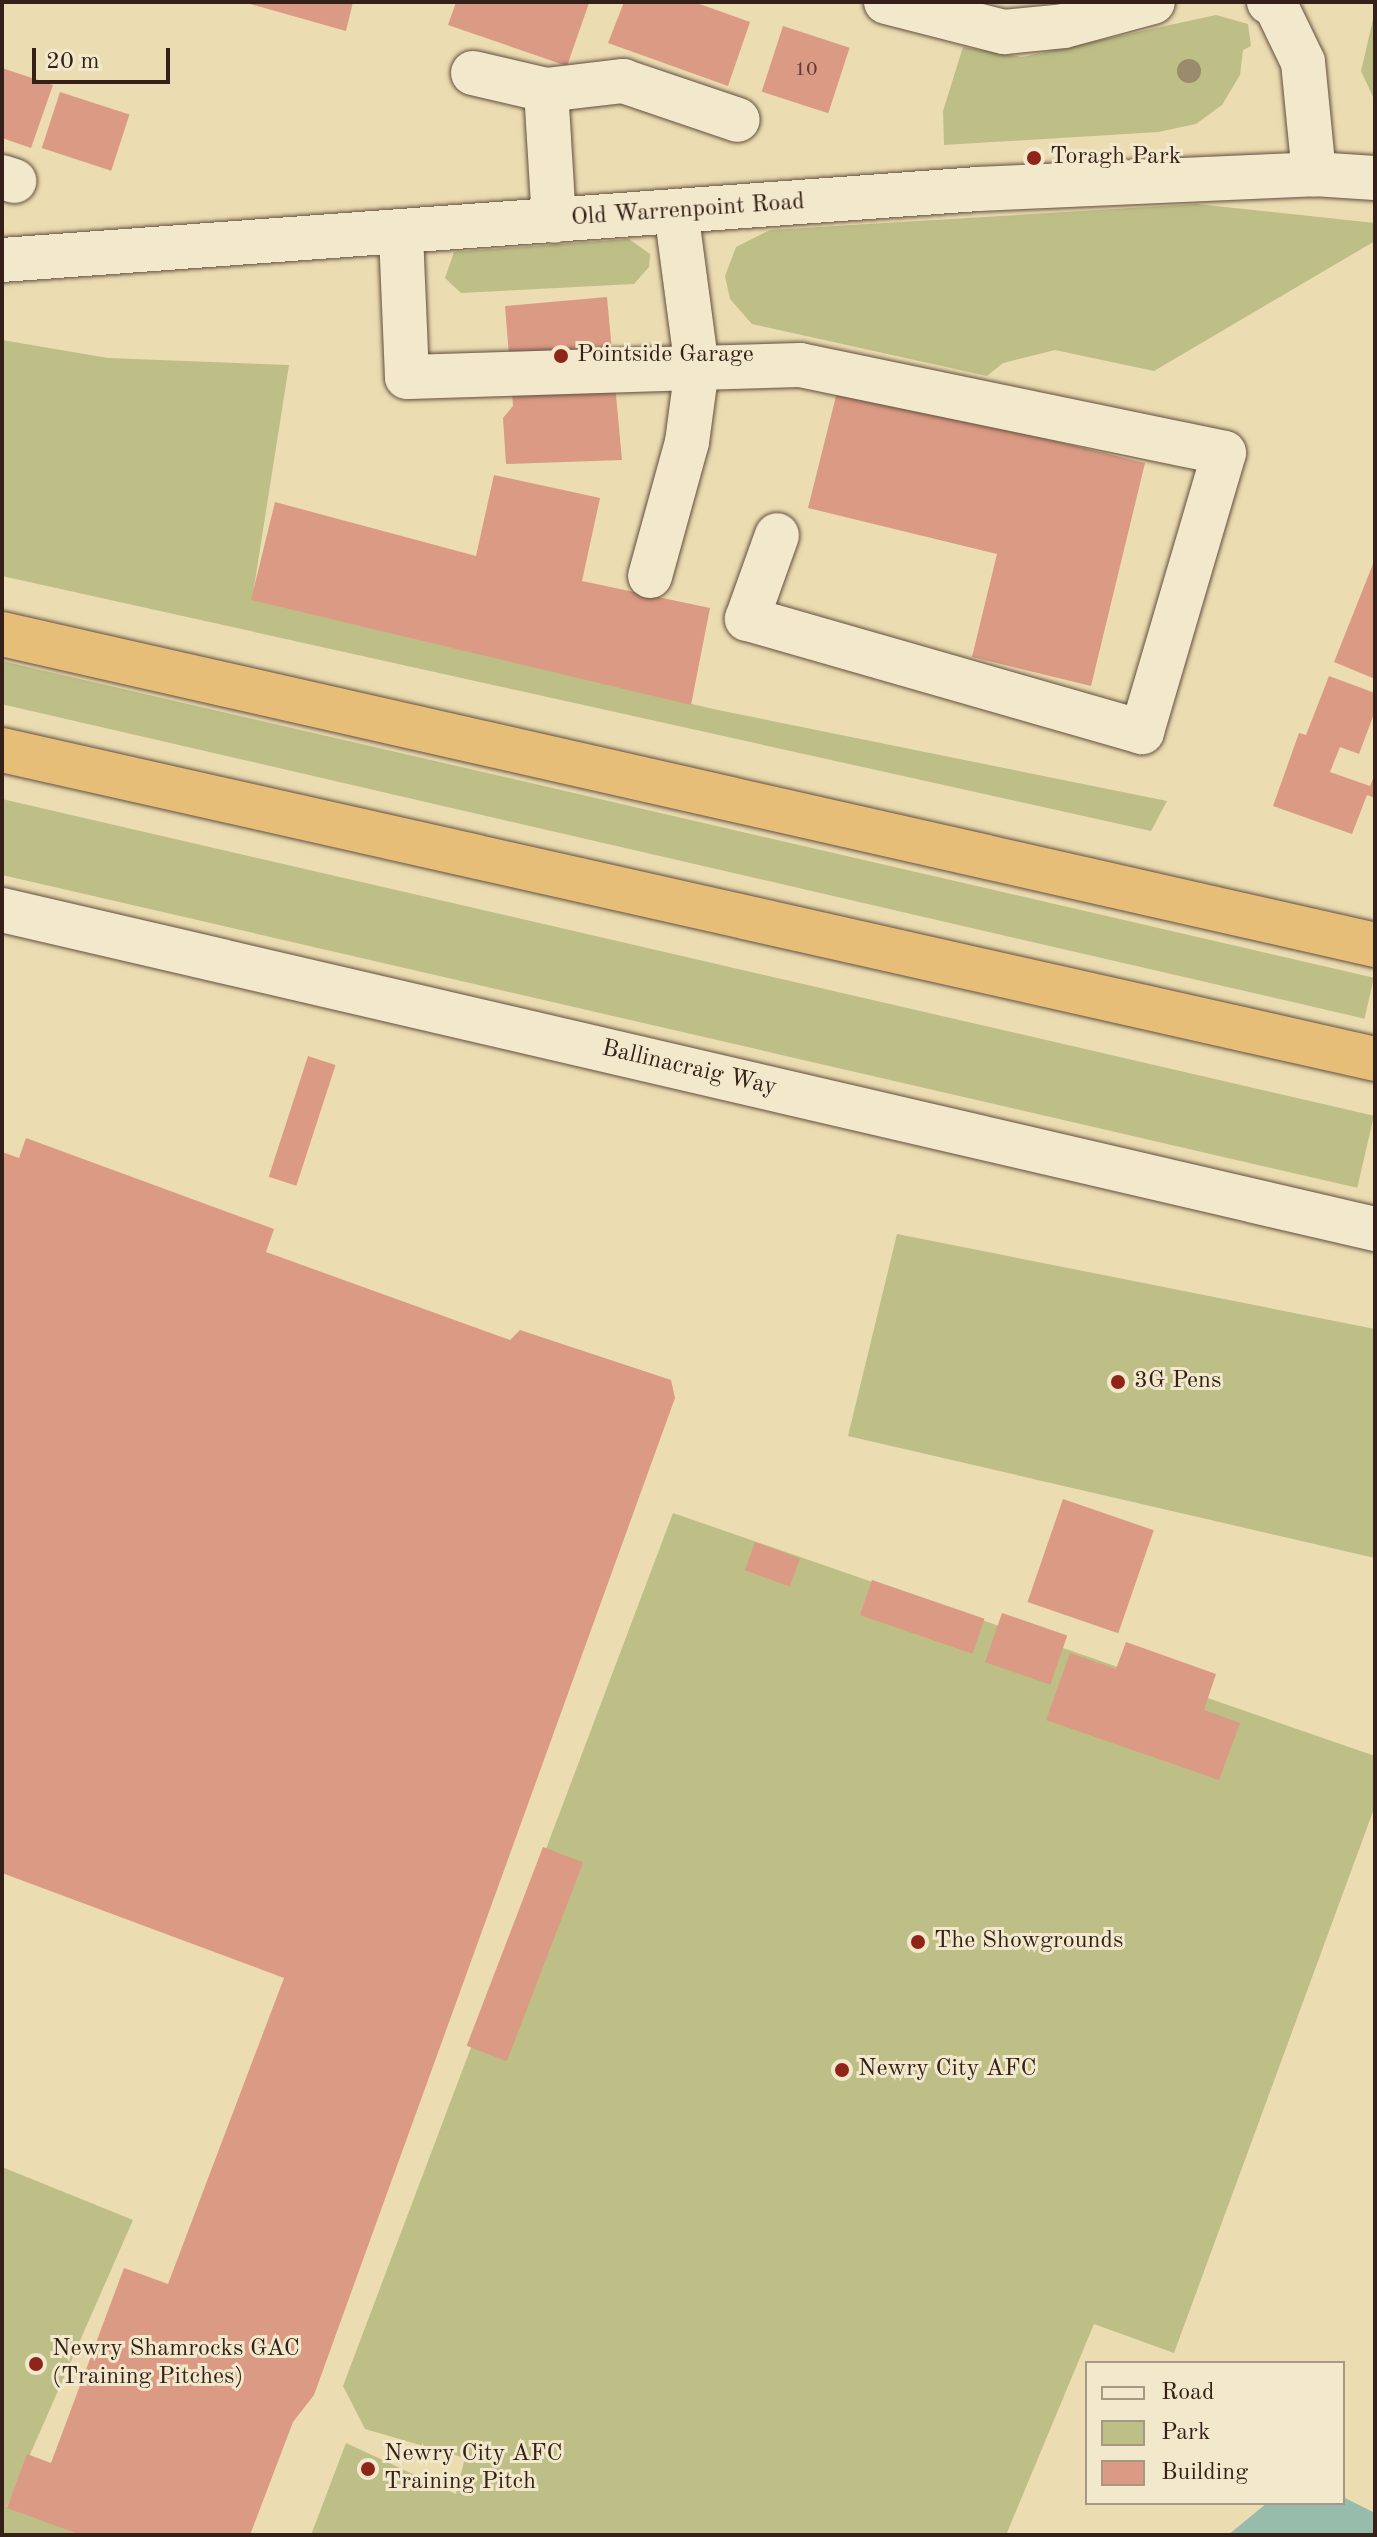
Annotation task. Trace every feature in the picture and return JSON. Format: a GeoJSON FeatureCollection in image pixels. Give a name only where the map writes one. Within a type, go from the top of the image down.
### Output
{"type":"FeatureCollection","features":[{"type":"Feature","properties":{"kind":"highway"},"geometry":{"type":"LineString","coordinates":[[2,634],[1375,945]]}},
{"type":"Feature","properties":{"kind":"highway"},"geometry":{"type":"LineString","coordinates":[[2,750],[1375,1059]]}},
{"type":"Feature","properties":{"kind":"street"},"geometry":{"type":"LineString","coordinates":[[886,2],[1004,32],[1064,26],[1153,2]]}},
{"type":"Feature","properties":{"kind":"street"},"geometry":{"type":"LineString","coordinates":[[1275,3],[1303,62],[1314,174]]}},
{"type":"Feature","properties":{"kind":"street"},"geometry":{"type":"LineString","coordinates":[[473,73],[546,90],[623,81],[738,120]]}},
{"type":"Feature","properties":{"kind":"street"},"geometry":{"type":"LineString","coordinates":[[546,90],[554,221]]}},
{"type":"Feature","properties":{"kind":"street","name":"Old Warrenpoint Road"},"geometry":{"type":"LineString","coordinates":[[2,260],[401,234],[977,189],[1314,174],[1375,178]]}},
{"type":"Feature","properties":{"kind":"street"},"geometry":{"type":"LineString","coordinates":[[650,576],[687,442],[697,368],[676,211]]}},
{"type":"Feature","properties":{"kind":"street"},"geometry":{"type":"LineString","coordinates":[[401,234],[407,377],[800,365],[1224,453],[1142,732],[747,619],[777,535]]}},
{"type":"Feature","properties":{"kind":"street","name":"Ballinacraig Way"},"geometry":{"type":"LineString","coordinates":[[2,910],[1375,1229]]}},
{"type":"Feature","properties":{"kind":"green space"},"geometry":{"type":"Polygon","coordinates":[[[1375,11],[1375,101],[1361,71],[1375,11]]]}},
{"type":"Feature","properties":{"kind":"green space"},"geometry":{"type":"Polygon","coordinates":[[[1216,15],[1248,24],[1251,46],[1243,50],[1240,75],[1222,105],[1196,124],[1158,132],[944,145],[943,111],[963,47],[1022,57],[1216,15]]]}},
{"type":"Feature","properties":{"kind":"green space"},"geometry":{"type":"Polygon","coordinates":[[[1197,204],[1375,223],[1375,241],[1154,371],[1055,350],[1003,363],[987,376],[752,324],[730,299],[725,276],[736,247],[770,230],[1197,204]]]}},
{"type":"Feature","properties":{"kind":"green space"},"geometry":{"type":"Polygon","coordinates":[[[629,239],[650,254],[649,267],[634,284],[461,293],[445,278],[454,252],[629,239]]]}},
{"type":"Feature","properties":{"kind":"green space"},"geometry":{"type":"Polygon","coordinates":[[[2,340],[108,358],[289,365],[252,600],[713,709],[1167,801],[1151,831],[2,576],[2,340]]]}},
{"type":"Feature","properties":{"kind":"green space"},"geometry":{"type":"Polygon","coordinates":[[[2,661],[1374,978],[1364,1019],[2,704],[2,661]]]}},
{"type":"Feature","properties":{"kind":"green space"},"geometry":{"type":"Polygon","coordinates":[[[2,799],[1374,1116],[1357,1188],[2,875],[2,799]]]}},
{"type":"Feature","properties":{"kind":"green space","name":"3G Pens"},"geometry":{"type":"Polygon","coordinates":[[[897,1234],[1375,1329],[1375,1558],[848,1436],[897,1234]]]}},
{"type":"Feature","properties":{"kind":"green space","name":"The Showgrounds"},"geometry":{"type":"Polygon","coordinates":[[[673,1513],[1375,1756],[1375,1806],[1174,2353],[1094,2324],[1006,2535],[311,2535],[346,2443],[456,2494],[465,2458],[365,2429],[343,2386],[673,1513]]]}},
{"type":"Feature","properties":{"kind":"green space","name":"Newry Shamrocks GAC (Training Pitches)"},"geometry":{"type":"Polygon","coordinates":[[[2,2167],[133,2220],[7,2507],[81,2535],[2,2535],[2,2167]]]}},
{"type":"Feature","properties":{"kind":"shaded area"},"geometry":{"type":"Polygon","coordinates":[[[1345,2498],[1375,2513],[1375,2535],[1228,2535],[1265,2505],[1345,2505],[1345,2498]]]}},
{"type":"Feature","properties":{"kind":"building"},"geometry":{"type":"Polygon","coordinates":[[[243,2],[353,2],[346,31],[243,2]]]}},
{"type":"Feature","properties":{"kind":"building"},"geometry":{"type":"Polygon","coordinates":[[[456,2],[589,3],[567,66],[448,25],[456,2]]]}},
{"type":"Feature","properties":{"kind":"building"},"geometry":{"type":"Polygon","coordinates":[[[624,2],[694,2],[750,22],[728,86],[608,43],[624,2]]]}},
{"type":"Feature","properties":{"kind":"building"},"geometry":{"type":"Polygon","coordinates":[[[783,26],[850,48],[828,113],[762,92],[783,26]]]}},
{"type":"Feature","properties":{"kind":"building"},"geometry":{"type":"Polygon","coordinates":[[[2,68],[53,85],[31,148],[2,138],[2,68]]]}},
{"type":"Feature","properties":{"kind":"building"},"geometry":{"type":"Polygon","coordinates":[[[60,92],[129,115],[111,171],[42,148],[60,92]]]}},
{"type":"Feature","properties":{"kind":"building","name":"Pointside Garage"},"geometry":{"type":"Polygon","coordinates":[[[607,297],[622,460],[506,464],[503,418],[513,406],[505,306],[607,297]]]}},
{"type":"Feature","properties":{"kind":"building"},"geometry":{"type":"Polygon","coordinates":[[[838,388],[1145,463],[1091,686],[972,657],[997,554],[808,508],[838,388]]]}},
{"type":"Feature","properties":{"kind":"building"},"geometry":{"type":"Polygon","coordinates":[[[494,475],[600,498],[582,581],[710,608],[691,705],[251,600],[275,502],[476,556],[494,475]]]}},
{"type":"Feature","properties":{"kind":"building"},"geometry":{"type":"Polygon","coordinates":[[[1375,559],[1375,679],[1334,662],[1375,559]]]}},
{"type":"Feature","properties":{"kind":"building"},"geometry":{"type":"Polygon","coordinates":[[[1329,676],[1375,693],[1375,711],[1359,754],[1340,747],[1330,772],[1370,786],[1375,774],[1375,798],[1367,795],[1352,834],[1273,806],[1299,733],[1306,735],[1329,676]]]}},
{"type":"Feature","properties":{"kind":"building"},"geometry":{"type":"Polygon","coordinates":[[[308,1056],[336,1065],[296,1186],[269,1177],[308,1056]]]}},
{"type":"Feature","properties":{"kind":"building"},"geometry":{"type":"Polygon","coordinates":[[[26,1138],[274,1229],[266,1252],[510,1340],[520,1330],[671,1380],[675,1398],[314,2395],[293,2422],[250,2535],[81,2535],[7,2508],[27,2454],[51,2463],[124,2268],[168,2284],[284,1978],[2,1873],[2,1152],[19,1158],[26,1138]]]}},
{"type":"Feature","properties":{"kind":"building"},"geometry":{"type":"Polygon","coordinates":[[[1063,1499],[1154,1530],[1118,1633],[1028,1602],[1063,1499]]]}},
{"type":"Feature","properties":{"kind":"building"},"geometry":{"type":"Polygon","coordinates":[[[755,1542],[800,1558],[790,1587],[745,1570],[755,1542]]]}},
{"type":"Feature","properties":{"kind":"building"},"geometry":{"type":"Polygon","coordinates":[[[872,1580],[985,1619],[972,1654],[860,1615],[872,1580]]]}},
{"type":"Feature","properties":{"kind":"building"},"geometry":{"type":"Polygon","coordinates":[[[1002,1613],[1067,1635],[1050,1685],[985,1662],[1002,1613]]]}},
{"type":"Feature","properties":{"kind":"building"},"geometry":{"type":"Polygon","coordinates":[[[1126,1642],[1216,1674],[1204,1710],[1240,1723],[1219,1780],[1046,1720],[1070,1653],[1116,1669],[1126,1642]]]}},
{"type":"Feature","properties":{"kind":"building"},"geometry":{"type":"Polygon","coordinates":[[[543,1847],[583,1862],[507,2061],[467,2046],[543,1847]]]}},
{"type":"Feature","properties":{"kind":"place","name":"Toragh Park"},"geometry":{"type":"Point","coordinates":[1034,158]}},
{"type":"Feature","properties":{"kind":"place","name":"Pointside Garage"},"geometry":{"type":"Point","coordinates":[561,356]}},
{"type":"Feature","properties":{"kind":"place","name":"3G Pens"},"geometry":{"type":"Point","coordinates":[1118,1382]}},
{"type":"Feature","properties":{"kind":"place","name":"The Showgrounds"},"geometry":{"type":"Point","coordinates":[918,1942]}},
{"type":"Feature","properties":{"kind":"place","name":"Newry City AFC"},"geometry":{"type":"Point","coordinates":[842,2070]}},
{"type":"Feature","properties":{"kind":"place","name":"Newry Shamrocks GAC (Training Pitches)"},"geometry":{"type":"Point","coordinates":[36,2364]}},
{"type":"Feature","properties":{"kind":"place","name":"Newry City AFC Training Pitch"},"geometry":{"type":"Point","coordinates":[368,2469]}}]}
